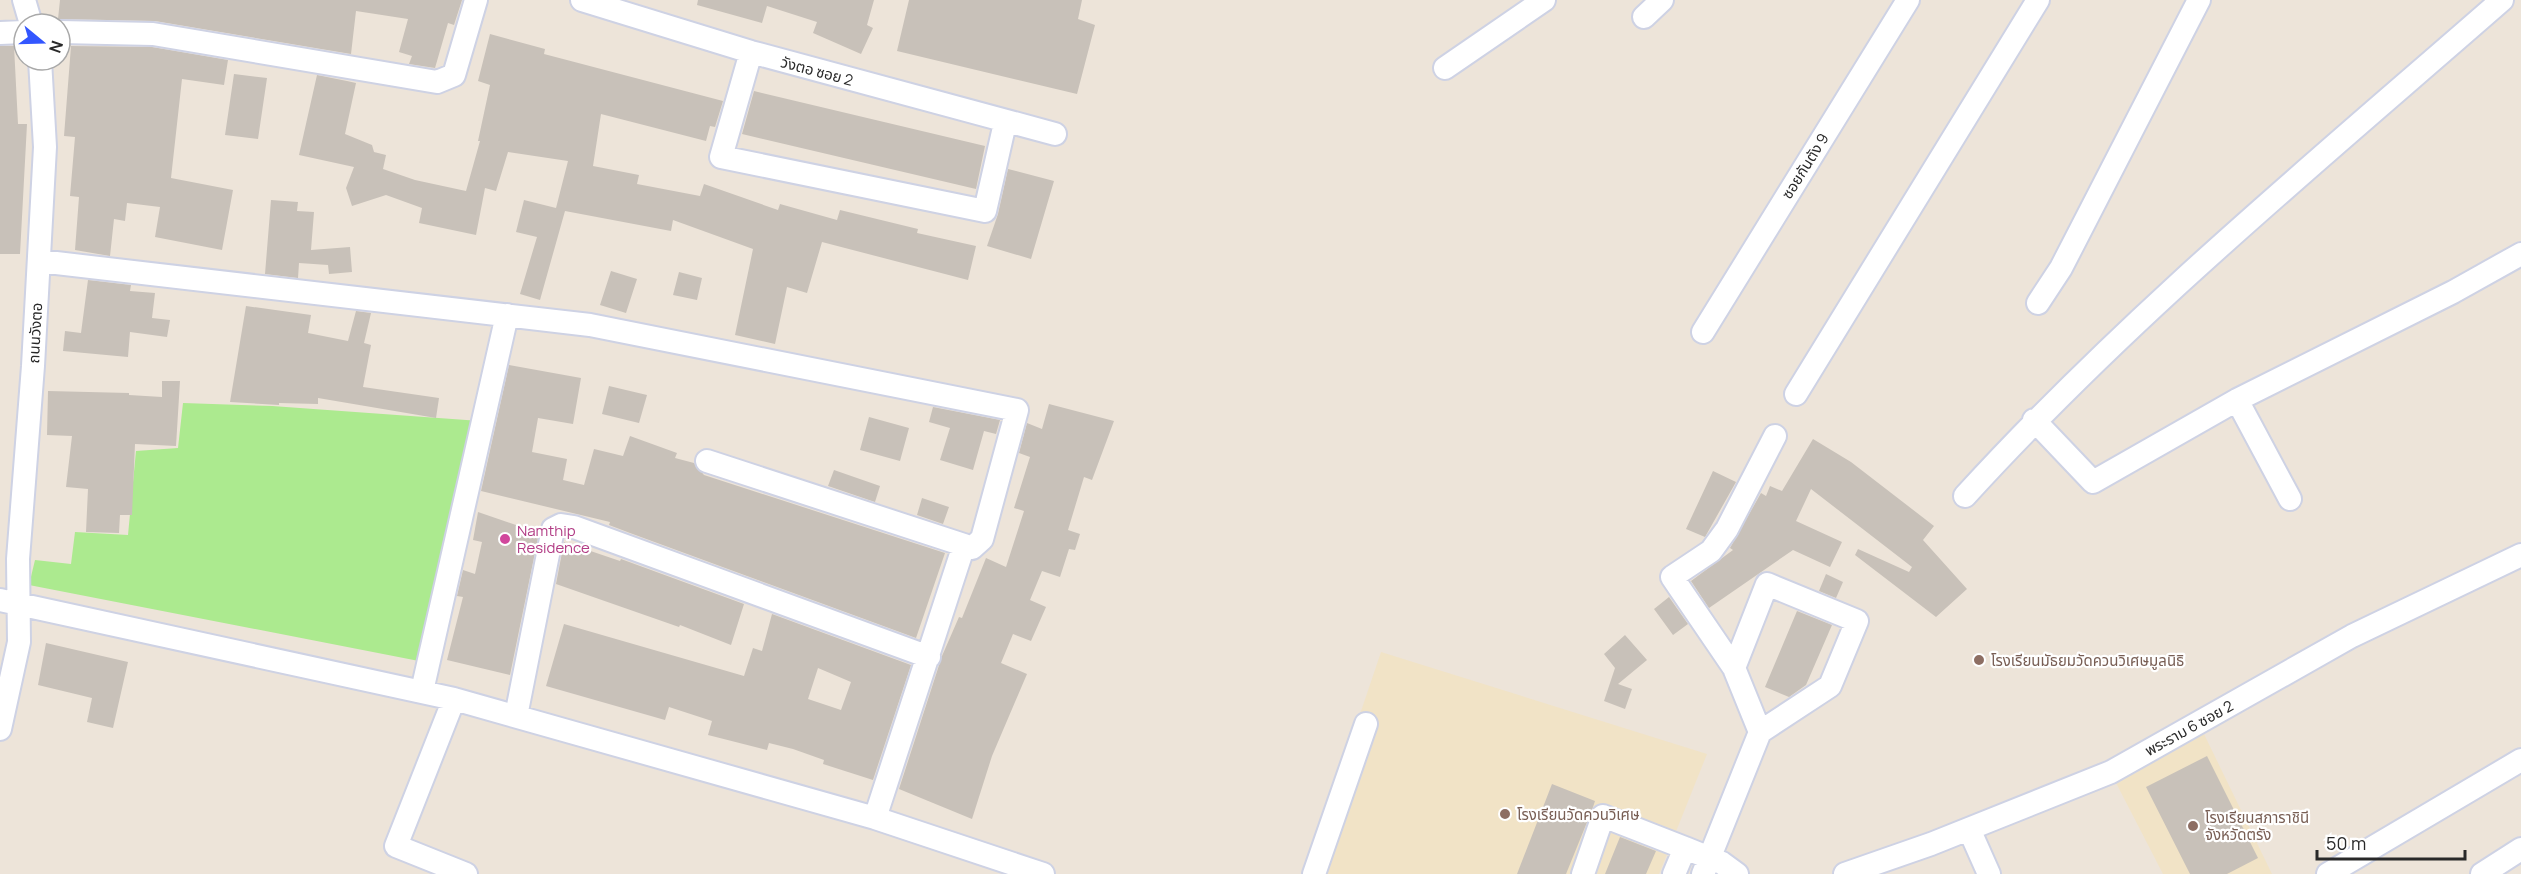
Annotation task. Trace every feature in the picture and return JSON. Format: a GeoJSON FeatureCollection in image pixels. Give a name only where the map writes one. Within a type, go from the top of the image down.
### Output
{"type":"FeatureCollection","features":[{"type":"Feature","properties":{"kind":"street"},"geometry":{"type":"LineString","coordinates":[[72,32],[153,34],[437,82],[454,75],[476,0]]}},
{"type":"Feature","properties":{"kind":"street","name":"วังตอ ซอย 2"},"geometry":{"type":"LineString","coordinates":[[582,0],[751,52],[1005,123],[1055,134]]}},
{"type":"Feature","properties":{"kind":"street"},"geometry":{"type":"LineString","coordinates":[[1445,68],[1544,0]]}},
{"type":"Feature","properties":{"kind":"street"},"geometry":{"type":"LineString","coordinates":[[1644,16],[1662,0]]}},
{"type":"Feature","properties":{"kind":"street","name":"ซอยกันตัง 9"},"geometry":{"type":"LineString","coordinates":[[1703,332],[1908,0]]}},
{"type":"Feature","properties":{"kind":"street"},"geometry":{"type":"LineString","coordinates":[[1796,394],[2038,0]]}},
{"type":"Feature","properties":{"kind":"street"},"geometry":{"type":"LineString","coordinates":[[2038,303],[2061,268],[2199,0]]}},
{"type":"Feature","properties":{"kind":"street"},"geometry":{"type":"LineString","coordinates":[[1965,496],[2034,420],[2224,243],[2502,0]]}},
{"type":"Feature","properties":{"kind":"street"},"geometry":{"type":"LineString","coordinates":[[751,52],[721,157],[985,211],[1005,123]]}},
{"type":"Feature","properties":{"kind":"street","name":"ถนนวังตอ"},"geometry":{"type":"LineString","coordinates":[[0,729],[19,642],[5,605],[18,559],[39,261],[45,147],[41,72]]}},
{"type":"Feature","properties":{"kind":"street"},"geometry":{"type":"LineString","coordinates":[[2034,420],[2093,482],[2237,400],[2453,292],[2521,255]]}},
{"type":"Feature","properties":{"kind":"street"},"geometry":{"type":"LineString","coordinates":[[39,261],[590,325],[1017,410],[981,539],[972,548],[707,461]]}},
{"type":"Feature","properties":{"kind":"street"},"geometry":{"type":"LineString","coordinates":[[422,691],[507,315]]}},
{"type":"Feature","properties":{"kind":"street"},"geometry":{"type":"LineString","coordinates":[[2237,400],[2290,499]]}},
{"type":"Feature","properties":{"kind":"street"},"geometry":{"type":"LineString","coordinates":[[1760,732],[1734,668],[1672,577],[1711,551],[1722,536],[1775,436]]}},
{"type":"Feature","properties":{"kind":"street"},"geometry":{"type":"LineString","coordinates":[[516,716],[553,529],[561,525],[574,527],[929,657]]}},
{"type":"Feature","properties":{"kind":"street"},"geometry":{"type":"LineString","coordinates":[[875,818],[964,545]]}},
{"type":"Feature","properties":{"kind":"street","name":"พระราม 6 ซอย 2"},"geometry":{"type":"LineString","coordinates":[[1845,874],[1969,829],[2111,772],[2352,636],[2521,555]]}},
{"type":"Feature","properties":{"kind":"street"},"geometry":{"type":"LineString","coordinates":[[1707,866],[1760,732],[1830,686],[1857,621],[1767,584],[1734,668]]}},
{"type":"Feature","properties":{"kind":"street"},"geometry":{"type":"LineString","coordinates":[[5,605],[454,699],[875,818],[1043,874]]}},
{"type":"Feature","properties":{"kind":"street"},"geometry":{"type":"LineString","coordinates":[[454,699],[396,846],[466,874]]}},
{"type":"Feature","properties":{"kind":"street"},"geometry":{"type":"LineString","coordinates":[[1314,874],[1366,724]]}},
{"type":"Feature","properties":{"kind":"street"},"geometry":{"type":"LineString","coordinates":[[2328,874],[2521,760]]}},
{"type":"Feature","properties":{"kind":"street"},"geometry":{"type":"LineString","coordinates":[[1583,874],[1603,816],[1685,848],[1707,866],[1737,874]]}},
{"type":"Feature","properties":{"kind":"street"},"geometry":{"type":"LineString","coordinates":[[1969,829],[1989,874]]}},
{"type":"Feature","properties":{"kind":"street"},"geometry":{"type":"LineString","coordinates":[[1674,874],[1685,848]]}},
{"type":"Feature","properties":{"kind":"street"},"geometry":{"type":"LineString","coordinates":[[2482,874],[2521,849]]}},
{"type":"Feature","properties":{"kind":"shaded area","name":"โรงเรียนวัดควนวิเศษ"},"geometry":{"type":"Polygon","coordinates":[[[1381,652],[1707,754],[1659,874],[1306,874],[1381,652]]]}},
{"type":"Feature","properties":{"kind":"shaded area","name":"โรงเรียนสภาราชินี จังหวัดตรัง"},"geometry":{"type":"Polygon","coordinates":[[[2204,734],[2272,874],[2163,874],[2114,779],[2204,734]]]}},
{"type":"Feature","properties":{"kind":"green space"},"geometry":{"type":"Polygon","coordinates":[[[183,403],[272,406],[480,421],[424,662],[29,585],[35,560],[71,564],[75,532],[128,535],[136,451],[178,448],[183,403]]]}},
{"type":"Feature","properties":{"kind":"building"},"geometry":{"type":"Polygon","coordinates":[[[60,0],[462,0],[454,25],[448,23],[435,68],[409,64],[412,56],[399,52],[408,19],[356,11],[351,54],[155,21],[72,19],[72,12],[59,12],[60,0]]]}},
{"type":"Feature","properties":{"kind":"building"},"geometry":{"type":"Polygon","coordinates":[[[698,0],[874,0],[867,25],[873,28],[861,54],[813,33],[817,22],[767,6],[762,23],[697,5],[698,0]]]}},
{"type":"Feature","properties":{"kind":"building"},"geometry":{"type":"Polygon","coordinates":[[[909,0],[1082,0],[1078,19],[1095,25],[1077,94],[897,51],[909,0]]]}},
{"type":"Feature","properties":{"kind":"building"},"geometry":{"type":"Polygon","coordinates":[[[490,34],[545,49],[544,54],[723,101],[715,127],[710,126],[706,141],[601,114],[593,166],[639,175],[637,184],[700,196],[704,184],[778,210],[780,204],[837,220],[840,210],[918,229],[917,233],[976,246],[968,280],[822,242],[807,293],[787,287],[775,344],[735,335],[753,249],[673,220],[671,231],[565,211],[540,300],[520,294],[537,237],[516,232],[524,200],[556,208],[568,161],[508,152],[496,191],[485,188],[476,235],[419,223],[422,208],[386,195],[352,206],[346,188],[354,167],[299,155],[317,75],[347,81],[356,83],[345,134],[372,145],[374,152],[386,155],[383,169],[415,180],[466,191],[480,141],[478,141],[490,85],[478,81],[490,34]]]}},
{"type":"Feature","properties":{"kind":"building"},"geometry":{"type":"Polygon","coordinates":[[[0,46],[12,46],[12,72],[15,72],[18,124],[27,124],[20,254],[0,254],[0,46]]]}},
{"type":"Feature","properties":{"kind":"building"},"geometry":{"type":"Polygon","coordinates":[[[72,46],[152,47],[228,60],[224,85],[182,79],[171,178],[233,190],[222,250],[155,237],[160,207],[127,203],[125,221],[114,219],[110,256],[75,250],[79,197],[70,196],[75,137],[64,136],[69,72],[72,72],[72,46]]]}},
{"type":"Feature","properties":{"kind":"building"},"geometry":{"type":"Polygon","coordinates":[[[234,74],[267,78],[258,139],[225,135],[234,74]]]}},
{"type":"Feature","properties":{"kind":"building"},"geometry":{"type":"Polygon","coordinates":[[[754,91],[985,146],[976,189],[742,134],[754,91]]]}},
{"type":"Feature","properties":{"kind":"building"},"geometry":{"type":"Polygon","coordinates":[[[1008,169],[1054,181],[1031,259],[987,246],[998,214],[1008,169]]]}},
{"type":"Feature","properties":{"kind":"building"},"geometry":{"type":"Polygon","coordinates":[[[271,200],[298,202],[297,211],[314,212],[311,250],[350,247],[352,272],[329,274],[328,265],[299,263],[298,278],[265,274],[271,200]]]}},
{"type":"Feature","properties":{"kind":"building"},"geometry":{"type":"Polygon","coordinates":[[[611,271],[637,279],[626,313],[600,305],[611,271]]]}},
{"type":"Feature","properties":{"kind":"building"},"geometry":{"type":"Polygon","coordinates":[[[679,272],[702,278],[697,300],[673,295],[679,272]]]}},
{"type":"Feature","properties":{"kind":"building"},"geometry":{"type":"Polygon","coordinates":[[[88,280],[131,285],[130,291],[155,293],[152,318],[170,320],[167,337],[130,332],[128,357],[63,351],[65,331],[81,333],[88,280]]]}},
{"type":"Feature","properties":{"kind":"building"},"geometry":{"type":"Polygon","coordinates":[[[246,306],[311,315],[308,333],[348,341],[356,311],[371,313],[364,343],[371,345],[363,387],[439,398],[436,418],[318,398],[318,404],[279,403],[279,405],[230,402],[246,306]]]}},
{"type":"Feature","properties":{"kind":"building"},"geometry":{"type":"Polygon","coordinates":[[[509,365],[581,378],[573,424],[538,418],[532,452],[567,459],[563,480],[584,485],[594,449],[623,456],[630,436],[677,453],[675,458],[694,463],[704,475],[945,553],[916,638],[630,533],[609,525],[610,522],[481,491],[509,365]]]}},
{"type":"Feature","properties":{"kind":"building"},"geometry":{"type":"Polygon","coordinates":[[[162,381],[180,381],[176,446],[135,444],[132,515],[120,515],[119,533],[86,532],[88,489],[66,487],[72,436],[47,435],[48,391],[129,393],[129,395],[162,397],[162,381]]]}},
{"type":"Feature","properties":{"kind":"building"},"geometry":{"type":"Polygon","coordinates":[[[609,386],[647,395],[639,423],[602,414],[609,386]]]}},
{"type":"Feature","properties":{"kind":"building"},"geometry":{"type":"Polygon","coordinates":[[[1049,404],[1114,421],[1092,480],[1084,477],[1068,530],[1080,534],[1075,550],[1069,549],[1060,577],[1042,571],[1030,600],[1046,607],[1031,641],[1013,634],[1001,663],[1027,674],[992,756],[972,819],[899,789],[942,656],[959,617],[962,618],[986,558],[1006,567],[1024,511],[1014,508],[1030,457],[1019,453],[1027,423],[1042,429],[1049,404]]]}},
{"type":"Feature","properties":{"kind":"building"},"geometry":{"type":"Polygon","coordinates":[[[933,407],[1000,420],[996,434],[984,431],[973,470],[940,460],[950,428],[929,422],[933,407]]]}},
{"type":"Feature","properties":{"kind":"building"},"geometry":{"type":"Polygon","coordinates":[[[869,417],[909,428],[900,461],[860,450],[869,417]]]}},
{"type":"Feature","properties":{"kind":"building"},"geometry":{"type":"Polygon","coordinates":[[[1813,439],[1851,462],[1934,526],[1923,540],[1967,589],[1936,617],[1855,555],[1858,549],[1909,572],[1912,567],[1811,489],[1796,521],[1842,542],[1830,567],[1793,550],[1709,608],[1691,581],[1733,550],[1730,548],[1761,493],[1766,496],[1770,486],[1782,491],[1813,439]]]}},
{"type":"Feature","properties":{"kind":"building"},"geometry":{"type":"Polygon","coordinates":[[[834,470],[880,486],[875,502],[828,486],[834,470]]]}},
{"type":"Feature","properties":{"kind":"building"},"geometry":{"type":"Polygon","coordinates":[[[1713,471],[1736,482],[1705,537],[1686,529],[1713,471]]]}},
{"type":"Feature","properties":{"kind":"building"},"geometry":{"type":"Polygon","coordinates":[[[922,498],[949,507],[943,524],[917,515],[922,498]]]}},
{"type":"Feature","properties":{"kind":"building"},"geometry":{"type":"Polygon","coordinates":[[[478,512],[539,533],[510,675],[447,660],[463,597],[457,596],[463,570],[475,574],[482,542],[473,540],[478,512]]]}},
{"type":"Feature","properties":{"kind":"building"},"geometry":{"type":"Polygon","coordinates":[[[564,542],[620,561],[621,559],[744,604],[731,645],[680,625],[679,627],[556,584],[564,542]]]}},
{"type":"Feature","properties":{"kind":"building"},"geometry":{"type":"Polygon","coordinates":[[[1826,574],[1843,582],[1836,598],[1819,591],[1826,574]]]}},
{"type":"Feature","properties":{"kind":"building"},"geometry":{"type":"Polygon","coordinates":[[[1669,597],[1688,624],[1673,635],[1654,609],[1669,597]]]}},
{"type":"Feature","properties":{"kind":"building"},"geometry":{"type":"Polygon","coordinates":[[[1797,611],[1832,625],[1806,685],[1789,697],[1765,687],[1797,611]]]}},
{"type":"Feature","properties":{"kind":"building"},"geometry":{"type":"Polygon","coordinates":[[[772,614],[911,665],[873,780],[823,764],[824,760],[793,749],[769,743],[767,750],[708,735],[712,721],[669,707],[665,720],[546,686],[564,624],[744,676],[753,648],[762,651],[772,614]],[[818,668],[808,699],[841,710],[851,682],[818,668]]]}},
{"type":"Feature","properties":{"kind":"building"},"geometry":{"type":"Polygon","coordinates":[[[1625,635],[1647,660],[1618,684],[1632,689],[1625,709],[1604,701],[1615,668],[1604,654],[1625,635]]]}},
{"type":"Feature","properties":{"kind":"building"},"geometry":{"type":"Polygon","coordinates":[[[46,643],[128,662],[113,728],[87,722],[92,698],[38,685],[46,643]]]}},
{"type":"Feature","properties":{"kind":"building"},"geometry":{"type":"Polygon","coordinates":[[[2207,756],[2258,858],[2227,874],[2190,874],[2146,787],[2207,756]]]}},
{"type":"Feature","properties":{"kind":"building"},"geometry":{"type":"Polygon","coordinates":[[[1552,784],[1595,801],[1592,810],[1566,874],[1517,874],[1552,784]]]}},
{"type":"Feature","properties":{"kind":"building"},"geometry":{"type":"Polygon","coordinates":[[[1620,837],[1656,851],[1646,874],[1605,874],[1620,837]]]}},
{"type":"Feature","properties":{"kind":"place","name":"Namthip Residence"},"geometry":{"type":"Point","coordinates":[505,539]}},
{"type":"Feature","properties":{"kind":"place","name":"โรงเรียนมัธยมวัดควนวิเศษมูลนิธิ"},"geometry":{"type":"Point","coordinates":[1979,660]}},
{"type":"Feature","properties":{"kind":"place","name":"โรงเรียนวัดควนวิเศษ"},"geometry":{"type":"Point","coordinates":[1505,814]}},
{"type":"Feature","properties":{"kind":"place","name":"โรงเรียนสภาราชินี จังหวัดตรัง"},"geometry":{"type":"Point","coordinates":[2193,826]}}]}
